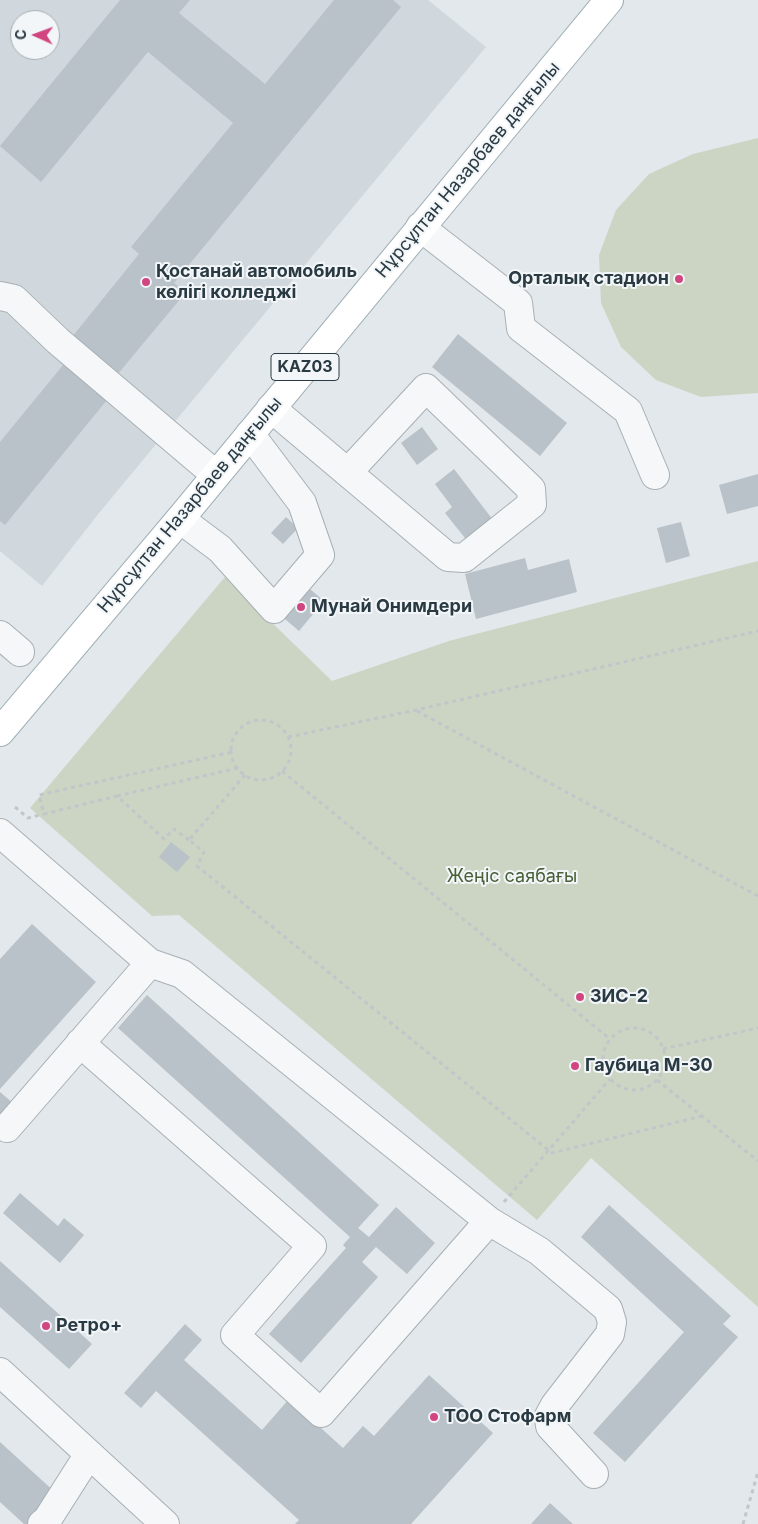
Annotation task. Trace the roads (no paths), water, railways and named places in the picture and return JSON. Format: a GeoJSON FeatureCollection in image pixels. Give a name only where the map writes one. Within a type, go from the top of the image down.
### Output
{"type":"FeatureCollection","features":[{"type":"Feature","properties":{"kind":"main road","name":"Нұрсұлтан Назарбаев даңғылы"},"geometry":{"type":"LineString","coordinates":[[0,732],[180,519],[609,0]]}},
{"type":"Feature","properties":{"kind":"lane"},"geometry":{"type":"LineString","coordinates":[[420,227],[518,303],[521,328],[628,410],[655,475]]}},
{"type":"Feature","properties":{"kind":"lane"},"geometry":{"type":"LineString","coordinates":[[0,296],[14,299],[58,341],[216,475]]}},
{"type":"Feature","properties":{"kind":"lane"},"geometry":{"type":"LineString","coordinates":[[271,408],[349,471],[448,556],[464,558],[532,504],[531,489],[426,388],[349,471]]}},
{"type":"Feature","properties":{"kind":"lane"},"geometry":{"type":"LineString","coordinates":[[180,519],[220,549],[274,609],[320,555],[302,503],[250,434]]}},
{"type":"Feature","properties":{"kind":"lane"},"geometry":{"type":"LineString","coordinates":[[0,635],[20,652]]}},
{"type":"Feature","properties":{"kind":"lane"},"geometry":{"type":"LineString","coordinates":[[0,833],[150,963],[182,974],[489,1221],[539,1252],[608,1309],[612,1322],[610,1334],[554,1405],[549,1416],[550,1426],[594,1474]]}},
{"type":"Feature","properties":{"kind":"lane"},"geometry":{"type":"LineString","coordinates":[[7,1128],[150,963]]}},
{"type":"Feature","properties":{"kind":"lane"},"geometry":{"type":"LineString","coordinates":[[80,1043],[312,1246],[235,1335],[321,1412],[489,1221]]}},
{"type":"Feature","properties":{"kind":"lane"},"geometry":{"type":"LineString","coordinates":[[0,1372],[165,1524]]}},
{"type":"Feature","properties":{"kind":"lane"},"geometry":{"type":"LineString","coordinates":[[42,1524],[47,1520],[89,1454]]}},
{"type":"Feature","properties":{"kind":"place","name":"Орталық стадион"},"geometry":{"type":"Point","coordinates":[679,279]}},
{"type":"Feature","properties":{"kind":"place","name":"Қостанай автомобиль көлігі колледжі"},"geometry":{"type":"Point","coordinates":[146,282]}},
{"type":"Feature","properties":{"kind":"place","name":"Мунай Онимдери"},"geometry":{"type":"Point","coordinates":[301,607]}},
{"type":"Feature","properties":{"kind":"place","name":"ЗИС-2"},"geometry":{"type":"Point","coordinates":[580,997]}},
{"type":"Feature","properties":{"kind":"place","name":"Гаубица М-30"},"geometry":{"type":"Point","coordinates":[575,1066]}},
{"type":"Feature","properties":{"kind":"place","name":"Ретро+"},"geometry":{"type":"Point","coordinates":[46,1326]}},
{"type":"Feature","properties":{"kind":"place","name":"ТОО Стофарм"},"geometry":{"type":"Point","coordinates":[434,1417]}},
{"type":"Feature","properties":{"kind":"park label","name":"Жеңіс саябағы"},"geometry":{"type":"Point","coordinates":[512,877]}}]}
